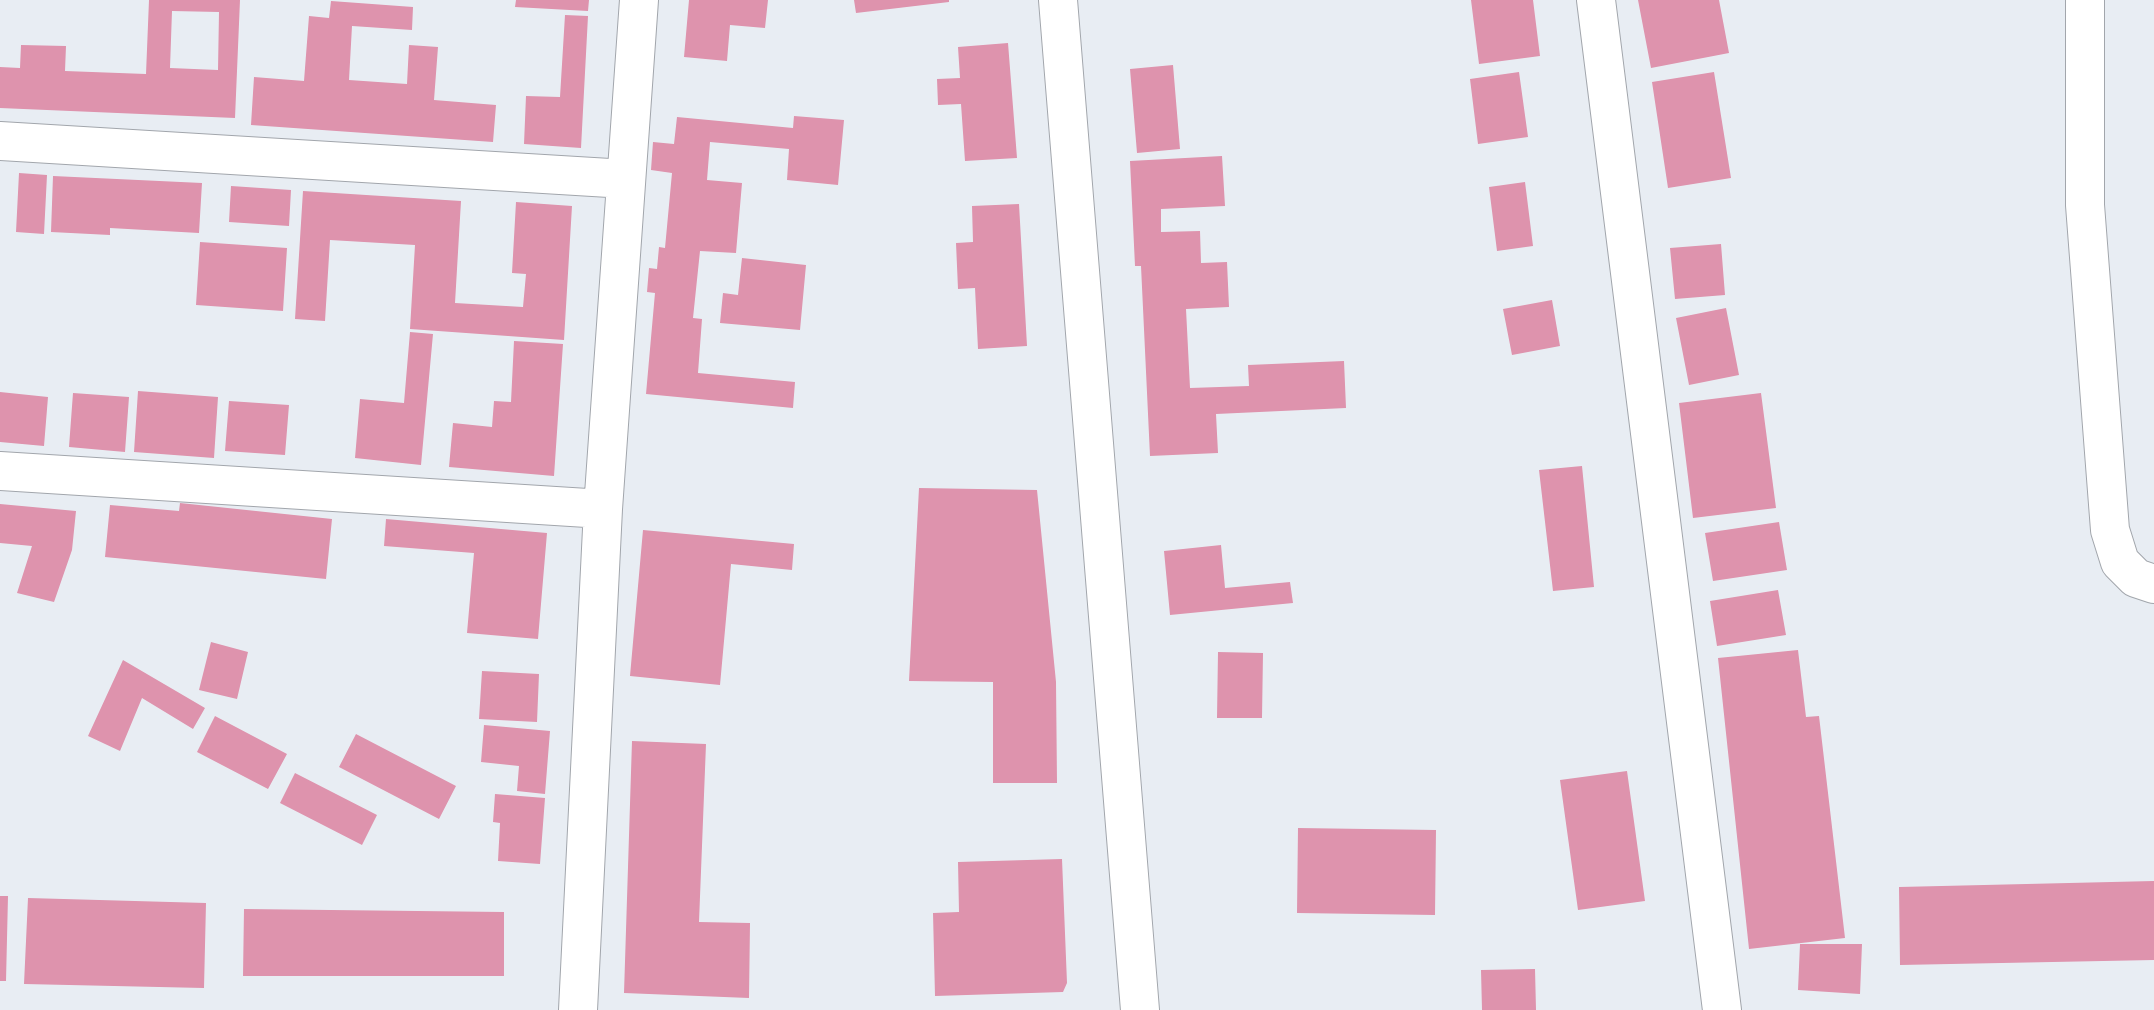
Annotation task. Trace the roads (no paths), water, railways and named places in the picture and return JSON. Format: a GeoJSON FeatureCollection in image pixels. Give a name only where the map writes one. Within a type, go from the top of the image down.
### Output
{"type":"FeatureCollection","features":[{"type":"Feature","properties":{"kind":"street"},"geometry":{"type":"LineString","coordinates":[[578,1010],[603,509],[639,0]]}},
{"type":"Feature","properties":{"kind":"street"},"geometry":{"type":"LineString","coordinates":[[1058,0],[1140,1010]]}},
{"type":"Feature","properties":{"kind":"street"},"geometry":{"type":"LineString","coordinates":[[1596,0],[1722,1010]]}},
{"type":"Feature","properties":{"kind":"street"},"geometry":{"type":"LineString","coordinates":[[2085,0],[2085,205],[2110,530],[2120,562],[2136,578],[2154,584]]}},
{"type":"Feature","properties":{"kind":"street"},"geometry":{"type":"LineString","coordinates":[[0,141],[626,178]]}},
{"type":"Feature","properties":{"kind":"street"},"geometry":{"type":"LineString","coordinates":[[0,471],[603,509]]}}]}
